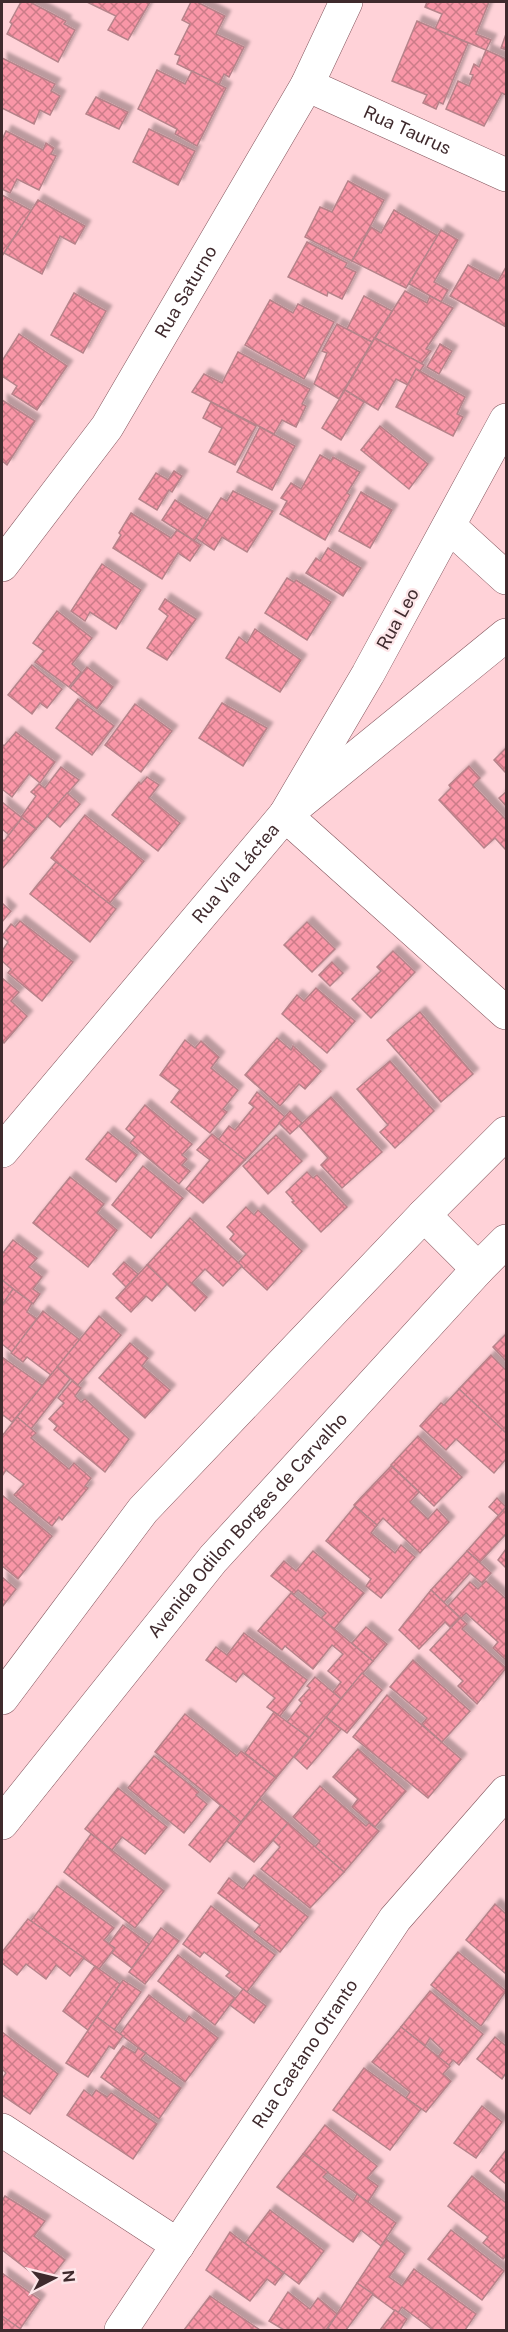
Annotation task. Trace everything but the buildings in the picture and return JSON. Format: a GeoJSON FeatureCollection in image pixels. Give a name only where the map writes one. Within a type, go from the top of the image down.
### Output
{"type":"FeatureCollection","features":[{"type":"Feature","properties":{"kind":"street","name":"Rua Saturno"},"geometry":{"type":"LineString","coordinates":[[2,566],[107,426],[307,85],[346,2]]}},
{"type":"Feature","properties":{"kind":"street","name":"Rua Taurus"},"geometry":{"type":"LineString","coordinates":[[307,85],[507,175]]}},
{"type":"Feature","properties":{"kind":"street","name":"Rua Leo"},"geometry":{"type":"LineString","coordinates":[[285,815],[368,674],[507,420]]}},
{"type":"Feature","properties":{"kind":"street"},"geometry":{"type":"LineString","coordinates":[[449,526],[507,578]]}},
{"type":"Feature","properties":{"kind":"street","name":"Rua Via Láctea"},"geometry":{"type":"LineString","coordinates":[[6,1135],[285,815],[507,635]]}},
{"type":"Feature","properties":{"kind":"street"},"geometry":{"type":"LineString","coordinates":[[285,815],[507,1013]]}},
{"type":"Feature","properties":{"kind":"street"},"geometry":{"type":"LineString","coordinates":[[2,1698],[143,1510],[424,1215],[507,1133]]}},
{"type":"Feature","properties":{"kind":"street"},"geometry":{"type":"LineString","coordinates":[[424,1215],[478,1269]]}},
{"type":"Feature","properties":{"kind":"street","name":"Avenida Odilon Borges de Carvalho"},"geometry":{"type":"LineString","coordinates":[[2,1823],[213,1558],[478,1269],[507,1241]]}},
{"type":"Feature","properties":{"kind":"street","name":"Rua Caetano Otranto"},"geometry":{"type":"LineString","coordinates":[[121,2331],[395,1919],[507,1792]]}},
{"type":"Feature","properties":{"kind":"street"},"geometry":{"type":"LineString","coordinates":[[2,2130],[178,2245]]}}]}
